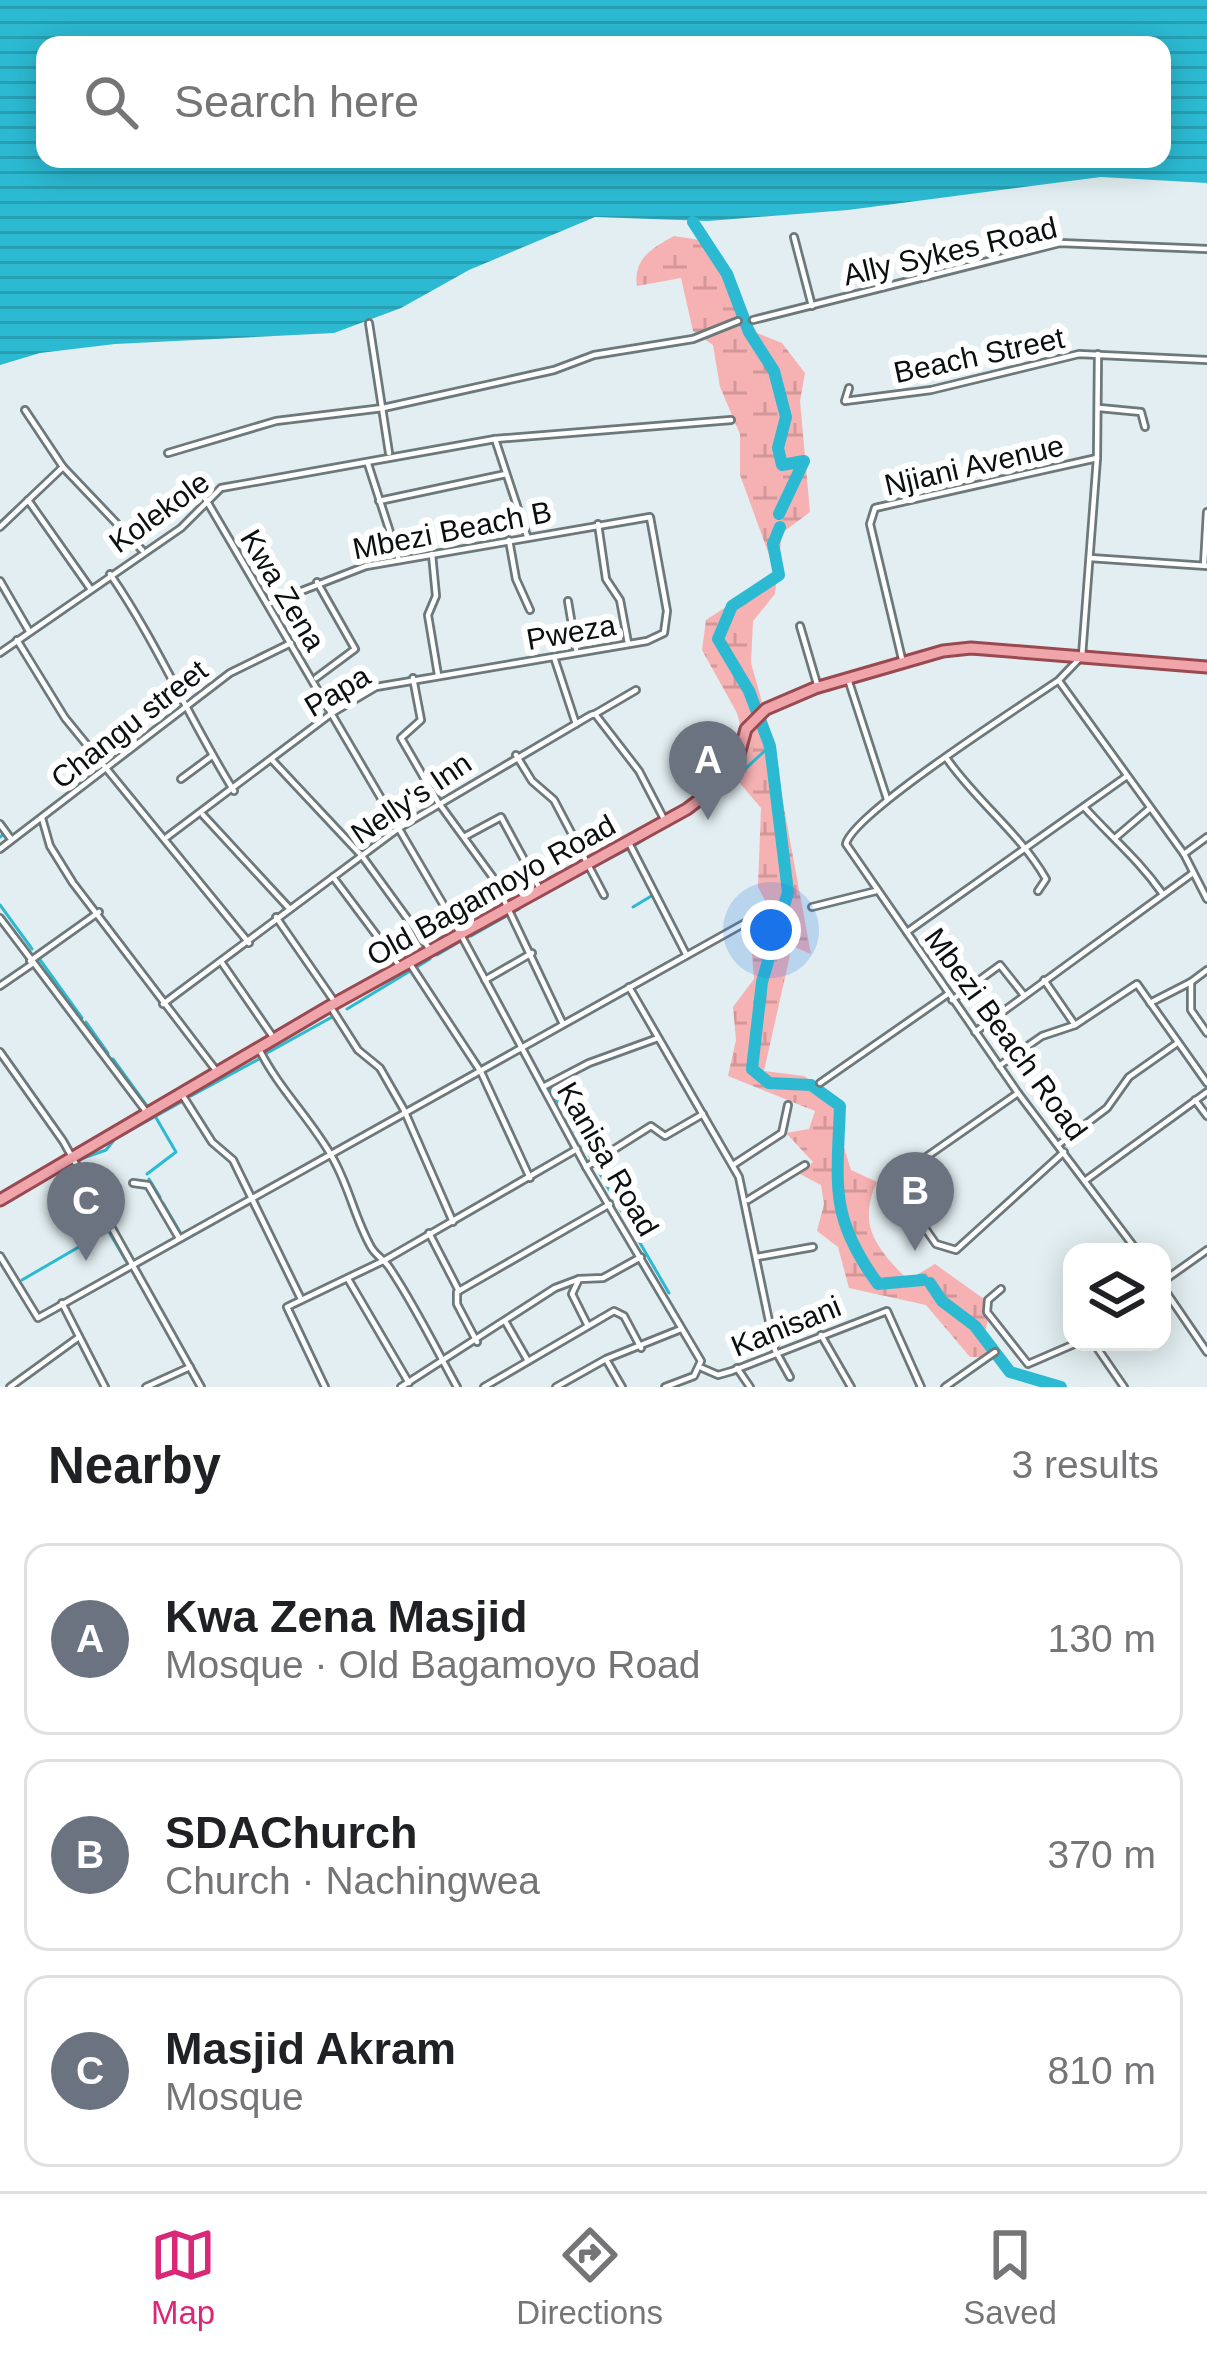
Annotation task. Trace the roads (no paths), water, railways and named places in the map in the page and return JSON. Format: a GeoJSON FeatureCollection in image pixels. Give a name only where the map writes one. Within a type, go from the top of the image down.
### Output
{"type":"FeatureCollection","features":[{"type":"Feature","properties":{"kind":"main road","name":"Old Bagamoyo Road"},"geometry":{"type":"LineString","coordinates":[[2,1196],[665,820],[734,773],[750,722],[766,709],[818,687],[970,648],[1207,667]]}},
{"type":"Feature","properties":{"kind":"street"},"geometry":{"type":"LineString","coordinates":[[794,238],[812,306]]}},
{"type":"Feature","properties":{"kind":"street","name":"Ally Sykes Road"},"geometry":{"type":"LineString","coordinates":[[753,320],[1060,243],[1207,249]]}},
{"type":"Feature","properties":{"kind":"street"},"geometry":{"type":"LineString","coordinates":[[168,452],[276,421],[383,408],[554,370],[594,356],[693,339],[738,322]]}},
{"type":"Feature","properties":{"kind":"street"},"geometry":{"type":"LineString","coordinates":[[369,323],[389,455]]}},
{"type":"Feature","properties":{"kind":"street"},"geometry":{"type":"LineString","coordinates":[[848,680],[887,800],[1059,680],[1082,656],[1097,458],[1098,355]]}},
{"type":"Feature","properties":{"kind":"street","name":"Beach Street"},"geometry":{"type":"LineString","coordinates":[[850,388],[845,401],[910,394],[1000,370],[1098,355],[1207,360]]}},
{"type":"Feature","properties":{"kind":"street"},"geometry":{"type":"LineString","coordinates":[[1099,408],[1141,412],[1144,428]]}},
{"type":"Feature","properties":{"kind":"street"},"geometry":{"type":"LineString","coordinates":[[25,410],[63,467],[142,550]]}},
{"type":"Feature","properties":{"kind":"street","name":"Kolekole"},"geometry":{"type":"LineString","coordinates":[[0,652],[142,550],[181,529],[205,498],[220,488],[495,439],[731,420]]}},
{"type":"Feature","properties":{"kind":"street"},"geometry":{"type":"LineString","coordinates":[[495,439],[527,537]]}},
{"type":"Feature","properties":{"kind":"street","name":"Njiani Avenue"},"geometry":{"type":"LineString","coordinates":[[903,664],[870,524],[875,508],[1097,458]]}},
{"type":"Feature","properties":{"kind":"street"},"geometry":{"type":"LineString","coordinates":[[368,464],[398,560]]}},
{"type":"Feature","properties":{"kind":"street"},"geometry":{"type":"LineString","coordinates":[[0,527],[63,467]]}},
{"type":"Feature","properties":{"kind":"street"},"geometry":{"type":"LineString","coordinates":[[379,501],[506,474]]}},
{"type":"Feature","properties":{"kind":"street","name":"Kwa Zena"},"geometry":{"type":"LineString","coordinates":[[205,498],[399,827]]}},
{"type":"Feature","properties":{"kind":"street"},"geometry":{"type":"LineString","coordinates":[[28,500],[90,588]]}},
{"type":"Feature","properties":{"kind":"street"},"geometry":{"type":"LineString","coordinates":[[1090,558],[1206,566],[1207,512]]}},
{"type":"Feature","properties":{"kind":"street","name":"Mbezi Beach B"},"geometry":{"type":"LineString","coordinates":[[268,604],[316,582],[398,560],[650,517]]}},
{"type":"Feature","properties":{"kind":"street","name":"Pweza"},"geometry":{"type":"LineString","coordinates":[[437,675],[657,638],[666,626],[650,517]]}},
{"type":"Feature","properties":{"kind":"street"},"geometry":{"type":"LineString","coordinates":[[598,524],[606,579],[620,600],[628,643]]}},
{"type":"Feature","properties":{"kind":"street"},"geometry":{"type":"LineString","coordinates":[[508,540],[516,579],[530,610]]}},
{"type":"Feature","properties":{"kind":"street"},"geometry":{"type":"LineString","coordinates":[[432,554],[436,596],[428,615],[437,675]]}},
{"type":"Feature","properties":{"kind":"street"},"geometry":{"type":"LineString","coordinates":[[110,574],[155,640],[188,706],[189,719],[234,790]]}},
{"type":"Feature","properties":{"kind":"street"},"geometry":{"type":"LineString","coordinates":[[0,580],[29,631]]}},
{"type":"Feature","properties":{"kind":"street"},"geometry":{"type":"LineString","coordinates":[[314,680],[355,649],[316,582]]}},
{"type":"Feature","properties":{"kind":"street"},"geometry":{"type":"LineString","coordinates":[[568,601],[577,651]]}},
{"type":"Feature","properties":{"kind":"street"},"geometry":{"type":"LineString","coordinates":[[800,626],[818,687]]}},
{"type":"Feature","properties":{"kind":"street"},"geometry":{"type":"LineString","coordinates":[[17,640],[65,718],[167,837],[249,943]]}},
{"type":"Feature","properties":{"kind":"street","name":"Changu street"},"geometry":{"type":"LineString","coordinates":[[0,848],[254,657],[291,643]]}},
{"type":"Feature","properties":{"kind":"street"},"geometry":{"type":"LineString","coordinates":[[554,657],[576,724]]}},
{"type":"Feature","properties":{"kind":"street","name":"Papa"},"geometry":{"type":"LineString","coordinates":[[167,837],[203,815],[332,713],[376,687],[437,675]]}},
{"type":"Feature","properties":{"kind":"street"},"geometry":{"type":"LineString","coordinates":[[413,679],[421,720],[401,739],[438,802],[480,855],[563,1024]]}},
{"type":"Feature","properties":{"kind":"street"},"geometry":{"type":"LineString","coordinates":[[1059,680],[1184,854],[1207,899]]}},
{"type":"Feature","properties":{"kind":"street","name":"Nelly's Inn"},"geometry":{"type":"LineString","coordinates":[[163,1004],[399,827],[516,755],[636,690]]}},
{"type":"Feature","properties":{"kind":"street"},"geometry":{"type":"LineString","coordinates":[[596,714],[639,771],[665,820]]}},
{"type":"Feature","properties":{"kind":"street"},"geometry":{"type":"LineString","coordinates":[[516,755],[532,781],[554,800],[604,895]]}},
{"type":"Feature","properties":{"kind":"street"},"geometry":{"type":"LineString","coordinates":[[182,779],[212,756]]}},
{"type":"Feature","properties":{"kind":"street"},"geometry":{"type":"LineString","coordinates":[[947,759],[1026,848],[1046,879],[1038,891]]}},
{"type":"Feature","properties":{"kind":"street"},"geometry":{"type":"LineString","coordinates":[[272,760],[362,856],[430,951]]}},
{"type":"Feature","properties":{"kind":"street"},"geometry":{"type":"LineString","coordinates":[[907,932],[1127,776]]}},
{"type":"Feature","properties":{"kind":"street","name":"Mbezi Beach Road"},"geometry":{"type":"LineString","coordinates":[[887,800],[846,838],[950,997],[1132,1243]]}},
{"type":"Feature","properties":{"kind":"street"},"geometry":{"type":"LineString","coordinates":[[1084,808],[1140,861],[1162,893]]}},
{"type":"Feature","properties":{"kind":"street"},"geometry":{"type":"LineString","coordinates":[[1115,838],[1149,808]]}},
{"type":"Feature","properties":{"kind":"street"},"geometry":{"type":"LineString","coordinates":[[203,815],[289,907]]}},
{"type":"Feature","properties":{"kind":"street"},"geometry":{"type":"LineString","coordinates":[[464,838],[501,817],[540,890]]}},
{"type":"Feature","properties":{"kind":"street"},"geometry":{"type":"LineString","coordinates":[[42,818],[50,846],[163,1004],[219,1073]]}},
{"type":"Feature","properties":{"kind":"street"},"geometry":{"type":"LineString","coordinates":[[0,824],[11,839]]}},
{"type":"Feature","properties":{"kind":"street"},"geometry":{"type":"LineString","coordinates":[[399,827],[460,933]]}},
{"type":"Feature","properties":{"kind":"street"},"geometry":{"type":"LineString","coordinates":[[1184,854],[1207,837]]}},
{"type":"Feature","properties":{"kind":"street"},"geometry":{"type":"LineString","coordinates":[[628,841],[686,954]]}},
{"type":"Feature","properties":{"kind":"street"},"geometry":{"type":"LineString","coordinates":[[975,1032],[1193,873]]}},
{"type":"Feature","properties":{"kind":"street"},"geometry":{"type":"LineString","coordinates":[[333,877],[405,965],[481,1072],[530,1178]]}},
{"type":"Feature","properties":{"kind":"street"},"geometry":{"type":"LineString","coordinates":[[812,907],[877,891]]}},
{"type":"Feature","properties":{"kind":"street"},"geometry":{"type":"LineString","coordinates":[[0,986],[99,912]]}},
{"type":"Feature","properties":{"kind":"street"},"geometry":{"type":"LineString","coordinates":[[0,1256],[38,1318],[761,914]]}},
{"type":"Feature","properties":{"kind":"street"},"geometry":{"type":"LineString","coordinates":[[276,917],[358,1050],[380,1068],[404,1110],[453,1222]]}},
{"type":"Feature","properties":{"kind":"street"},"geometry":{"type":"LineString","coordinates":[[0,918],[148,1114]]}},
{"type":"Feature","properties":{"kind":"street","name":"Kanisa Road"},"geometry":{"type":"LineString","coordinates":[[460,933],[586,1167],[702,1368]]}},
{"type":"Feature","properties":{"kind":"street"},"geometry":{"type":"LineString","coordinates":[[483,981],[532,953]]}},
{"type":"Feature","properties":{"kind":"street"},"geometry":{"type":"LineString","coordinates":[[222,962],[275,1040]]}},
{"type":"Feature","properties":{"kind":"street"},"geometry":{"type":"LineString","coordinates":[[820,1083],[1000,965],[1024,996]]}},
{"type":"Feature","properties":{"kind":"street"},"geometry":{"type":"LineString","coordinates":[[1150,1003],[1207,970]]}},
{"type":"Feature","properties":{"kind":"street"},"geometry":{"type":"LineString","coordinates":[[1043,980],[1075,1025]]}},
{"type":"Feature","properties":{"kind":"street"},"geometry":{"type":"LineString","coordinates":[[1191,982],[1191,1010],[1207,1033]]}},
{"type":"Feature","properties":{"kind":"street"},"geometry":{"type":"LineString","coordinates":[[999,1066],[1042,1036],[1075,1025],[1135,985],[1207,1083]]}},
{"type":"Feature","properties":{"kind":"street"},"geometry":{"type":"LineString","coordinates":[[628,987],[704,1113],[748,1200],[775,1347],[790,1377]]}},
{"type":"Feature","properties":{"kind":"street"},"geometry":{"type":"LineString","coordinates":[[542,1087],[589,1063],[658,1038]]}},
{"type":"Feature","properties":{"kind":"street"},"geometry":{"type":"LineString","coordinates":[[1058,1145],[1107,1108],[1130,1077],[1177,1043]]}},
{"type":"Feature","properties":{"kind":"street"},"geometry":{"type":"LineString","coordinates":[[260,1049],[282,1092],[307,1114],[331,1154],[351,1189],[358,1222],[374,1254],[385,1260],[457,1387]]}},
{"type":"Feature","properties":{"kind":"street"},"geometry":{"type":"LineString","coordinates":[[0,1052],[71,1159],[201,1387]]}},
{"type":"Feature","properties":{"kind":"street"},"geometry":{"type":"LineString","coordinates":[[1086,1180],[1207,1092]]}},
{"type":"Feature","properties":{"kind":"street"},"geometry":{"type":"LineString","coordinates":[[1018,1093],[895,1180],[936,1244],[956,1250],[1064,1152]]}},
{"type":"Feature","properties":{"kind":"street"},"geometry":{"type":"LineString","coordinates":[[182,1094],[254,1197],[302,1299]]}},
{"type":"Feature","properties":{"kind":"street"},"geometry":{"type":"LineString","coordinates":[[1195,1100],[1207,1116]]}},
{"type":"Feature","properties":{"kind":"street"},"geometry":{"type":"LineString","coordinates":[[733,1165],[782,1133],[788,1106]]}},
{"type":"Feature","properties":{"kind":"street"},"geometry":{"type":"LineString","coordinates":[[586,1167],[648,1127],[668,1136],[704,1113]]}},
{"type":"Feature","properties":{"kind":"street"},"geometry":{"type":"LineString","coordinates":[[325,1387],[285,1311],[385,1260],[577,1149]]}},
{"type":"Feature","properties":{"kind":"street"},"geometry":{"type":"LineString","coordinates":[[748,1200],[806,1165]]}},
{"type":"Feature","properties":{"kind":"street"},"geometry":{"type":"LineString","coordinates":[[133,1183],[148,1185],[179,1238]]}},
{"type":"Feature","properties":{"kind":"street"},"geometry":{"type":"LineString","coordinates":[[459,1292],[610,1204]]}},
{"type":"Feature","properties":{"kind":"street"},"geometry":{"type":"LineString","coordinates":[[429,1233],[459,1292],[457,1304],[477,1342]]}},
{"type":"Feature","properties":{"kind":"street"},"geometry":{"type":"LineString","coordinates":[[757,1257],[813,1247]]}},
{"type":"Feature","properties":{"kind":"street"},"geometry":{"type":"LineString","coordinates":[[1171,1277],[1207,1250]]}},
{"type":"Feature","properties":{"kind":"street"},"geometry":{"type":"LineString","coordinates":[[348,1279],[405,1385],[555,1288],[607,1276],[641,1258]]}},
{"type":"Feature","properties":{"kind":"street"},"geometry":{"type":"LineString","coordinates":[[579,1280],[572,1294],[588,1326]]}},
{"type":"Feature","properties":{"kind":"street"},"geometry":{"type":"LineString","coordinates":[[1001,1289],[988,1300],[987,1312],[1024,1362],[1036,1364],[1063,1350]]}},
{"type":"Feature","properties":{"kind":"street"},"geometry":{"type":"LineString","coordinates":[[1171,1298],[1207,1352]]}},
{"type":"Feature","properties":{"kind":"street"},"geometry":{"type":"LineString","coordinates":[[62,1303],[105,1387]]}},
{"type":"Feature","properties":{"kind":"street"},"geometry":{"type":"LineString","coordinates":[[484,1387],[619,1311],[641,1348]]}},
{"type":"Feature","properties":{"kind":"street","name":"Kanisani"},"geometry":{"type":"LineString","coordinates":[[702,1368],[718,1375],[775,1347],[886,1311],[921,1387]]}},
{"type":"Feature","properties":{"kind":"street"},"geometry":{"type":"LineString","coordinates":[[775,1347],[803,1318]]}},
{"type":"Feature","properties":{"kind":"street"},"geometry":{"type":"LineString","coordinates":[[506,1321],[528,1361]]}},
{"type":"Feature","properties":{"kind":"street"},"geometry":{"type":"LineString","coordinates":[[556,1387],[606,1359],[682,1329]]}},
{"type":"Feature","properties":{"kind":"street"},"geometry":{"type":"LineString","coordinates":[[819,1333],[851,1387]]}},
{"type":"Feature","properties":{"kind":"street"},"geometry":{"type":"LineString","coordinates":[[10,1387],[79,1337]]}},
{"type":"Feature","properties":{"kind":"street"},"geometry":{"type":"LineString","coordinates":[[1099,1351],[1124,1387]]}},
{"type":"Feature","properties":{"kind":"street"},"geometry":{"type":"LineString","coordinates":[[945,1387],[995,1352]]}},
{"type":"Feature","properties":{"kind":"street"},"geometry":{"type":"LineString","coordinates":[[606,1359],[622,1387]]}},
{"type":"Feature","properties":{"kind":"street"},"geometry":{"type":"LineString","coordinates":[[146,1387],[190,1367]]}},
{"type":"Feature","properties":{"kind":"street"},"geometry":{"type":"LineString","coordinates":[[665,1387],[702,1368]]}},
{"type":"Feature","properties":{"kind":"street"},"geometry":{"type":"LineString","coordinates":[[736,1368],[750,1387]]}},
{"type":"Feature","properties":{"kind":"water"},"geometry":{"type":"Polygon","coordinates":[[[0,0],[1207,0],[1207,183],[1101,177],[848,210],[708,221],[595,217],[469,270],[401,308],[334,333],[115,344],[40,353],[0,365],[0,0]]]}},
{"type":"Feature","properties":{"kind":"waterway"},"geometry":{"type":"LineString","coordinates":[[693,222],[727,274],[749,332],[774,371],[786,417],[778,448],[782,465],[804,461],[779,514]]}},
{"type":"Feature","properties":{"kind":"waterway"},"geometry":{"type":"LineString","coordinates":[[780,527],[773,544],[779,575],[732,606],[718,639],[749,691],[770,746],[788,892],[762,982],[752,1069],[769,1083],[811,1085],[840,1106],[838,1180],[851,1239],[878,1284],[923,1280]]}},
{"type":"Feature","properties":{"kind":"waterway"},"geometry":{"type":"LineString","coordinates":[[967,653],[993,654]]}},
{"type":"Feature","properties":{"kind":"waterway"},"geometry":{"type":"LineString","coordinates":[[1150,667],[1182,670]]}},
{"type":"Feature","properties":{"kind":"waterway"},"geometry":{"type":"LineString","coordinates":[[718,794],[770,746]]}},
{"type":"Feature","properties":{"kind":"waterway"},"geometry":{"type":"LineString","coordinates":[[695,808],[708,802]]}},
{"type":"Feature","properties":{"kind":"waterway"},"geometry":{"type":"LineString","coordinates":[[0,828],[4,834],[0,837]]}},
{"type":"Feature","properties":{"kind":"waterway"},"geometry":{"type":"LineString","coordinates":[[637,844],[652,834]]}},
{"type":"Feature","properties":{"kind":"waterway"},"geometry":{"type":"LineString","coordinates":[[634,846],[654,885]]}},
{"type":"Feature","properties":{"kind":"waterway"},"geometry":{"type":"LineString","coordinates":[[593,867],[628,849],[653,895],[633,907]]}},
{"type":"Feature","properties":{"kind":"waterway"},"geometry":{"type":"LineString","coordinates":[[573,878],[586,871]]}},
{"type":"Feature","properties":{"kind":"waterway"},"geometry":{"type":"LineString","coordinates":[[525,904],[565,883]]}},
{"type":"Feature","properties":{"kind":"waterway"},"geometry":{"type":"LineString","coordinates":[[0,905],[32,949]]}},
{"type":"Feature","properties":{"kind":"waterway"},"geometry":{"type":"LineString","coordinates":[[471,936],[519,909]]}},
{"type":"Feature","properties":{"kind":"waterway"},"geometry":{"type":"LineString","coordinates":[[437,955],[459,942]]}},
{"type":"Feature","properties":{"kind":"waterway"},"geometry":{"type":"LineString","coordinates":[[38,957],[82,1018]]}},
{"type":"Feature","properties":{"kind":"waterway"},"geometry":{"type":"LineString","coordinates":[[347,1009],[430,959]]}},
{"type":"Feature","properties":{"kind":"waterway"},"geometry":{"type":"LineString","coordinates":[[267,1053],[334,1016]]}},
{"type":"Feature","properties":{"kind":"waterway"},"geometry":{"type":"LineString","coordinates":[[86,1022],[108,1053]]}},
{"type":"Feature","properties":{"kind":"waterway"},"geometry":{"type":"LineString","coordinates":[[113,1059],[147,1106]]}},
{"type":"Feature","properties":{"kind":"waterway"},"geometry":{"type":"LineString","coordinates":[[191,1096],[259,1059]]}},
{"type":"Feature","properties":{"kind":"waterway"},"geometry":{"type":"LineString","coordinates":[[548,1084],[669,1293]]}},
{"type":"Feature","properties":{"kind":"waterway"},"geometry":{"type":"LineString","coordinates":[[122,1135],[183,1101]]}},
{"type":"Feature","properties":{"kind":"waterway"},"geometry":{"type":"LineString","coordinates":[[147,1174],[176,1152],[155,1116]]}},
{"type":"Feature","properties":{"kind":"waterway"},"geometry":{"type":"LineString","coordinates":[[78,1160],[106,1150],[114,1140]]}},
{"type":"Feature","properties":{"kind":"waterway"},"geometry":{"type":"LineString","coordinates":[[0,1205],[70,1165],[126,1261]]}},
{"type":"Feature","properties":{"kind":"waterway"},"geometry":{"type":"LineString","coordinates":[[149,1179],[160,1197]]}},
{"type":"Feature","properties":{"kind":"waterway"},"geometry":{"type":"LineString","coordinates":[[163,1203],[180,1232]]}},
{"type":"Feature","properties":{"kind":"waterway"},"geometry":{"type":"LineString","coordinates":[[22,1280],[108,1230]]}},
{"type":"Feature","properties":{"kind":"waterway"},"geometry":{"type":"LineString","coordinates":[[930,1283],[942,1301],[975,1326],[1010,1372],[1061,1387]]}},
{"type":"Feature","properties":{"kind":"place","name":"Kwa Zena Masjid"},"geometry":{"type":"Point","coordinates":[708,820]}},
{"type":"Feature","properties":{"kind":"place","name":"SDAChurch"},"geometry":{"type":"Point","coordinates":[915,1251]}},
{"type":"Feature","properties":{"kind":"place","name":"Masjid Akram"},"geometry":{"type":"Point","coordinates":[86,1261]}}]}
